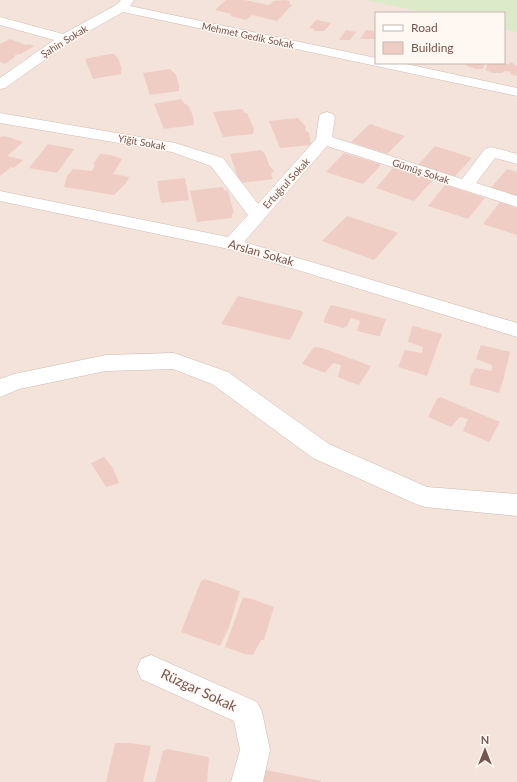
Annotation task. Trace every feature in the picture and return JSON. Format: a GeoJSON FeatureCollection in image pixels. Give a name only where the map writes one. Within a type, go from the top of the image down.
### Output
{"type":"FeatureCollection","features":[{"type":"Feature","properties":{"kind":"street","name":"Şahin Sokak"},"geometry":{"type":"LineString","coordinates":[[0,85],[65,39],[125,4]]}},
{"type":"Feature","properties":{"kind":"street","name":"Mehmet Gedik Sokak"},"geometry":{"type":"LineString","coordinates":[[125,4],[375,62]]}},
{"type":"Feature","properties":{"kind":"street"},"geometry":{"type":"LineString","coordinates":[[0,21],[65,39]]}},
{"type":"Feature","properties":{"kind":"street"},"geometry":{"type":"LineString","coordinates":[[387,64],[517,92]]}},
{"type":"Feature","properties":{"kind":"street"},"geometry":{"type":"LineString","coordinates":[[324,140],[327,117]]}},
{"type":"Feature","properties":{"kind":"street","name":"Yiğit Sokak"},"geometry":{"type":"LineString","coordinates":[[0,118],[175,148],[217,162],[257,215]]}},
{"type":"Feature","properties":{"kind":"street","name":"Gümüş Sokak"},"geometry":{"type":"LineString","coordinates":[[324,140],[517,202]]}},
{"type":"Feature","properties":{"kind":"street","name":"Ertuğrul Sokak"},"geometry":{"type":"LineString","coordinates":[[232,244],[324,140]]}},
{"type":"Feature","properties":{"kind":"street"},"geometry":{"type":"LineString","coordinates":[[466,186],[491,152],[517,159]]}},
{"type":"Feature","properties":{"kind":"street","name":"Arslan Sokak"},"geometry":{"type":"LineString","coordinates":[[0,196],[232,244],[517,330]]}},
{"type":"Feature","properties":{"kind":"street"},"geometry":{"type":"LineString","coordinates":[[0,389],[14,382],[106,362],[174,361],[220,378],[320,451],[425,498],[517,505]]}},
{"type":"Feature","properties":{"kind":"street","name":"Rüzgar Sokak"},"geometry":{"type":"LineString","coordinates":[[151,669],[247,712],[255,750],[247,782]]}},
{"type":"Feature","properties":{"kind":"shaded area"},"geometry":{"type":"Polygon","coordinates":[[[0,0],[517,0],[517,782],[0,782],[0,0]]]}},
{"type":"Feature","properties":{"kind":"green space"},"geometry":{"type":"Polygon","coordinates":[[[365,0],[517,0],[517,32],[505,29],[505,12],[422,12],[365,0]]]}},
{"type":"Feature","properties":{"kind":"building"},"geometry":{"type":"Polygon","coordinates":[[[226,0],[244,0],[269,5],[274,1],[285,0],[290,1],[289,4],[292,5],[277,21],[252,15],[246,20],[230,16],[232,14],[215,10],[226,0]]]}},
{"type":"Feature","properties":{"kind":"building"},"geometry":{"type":"Polygon","coordinates":[[[316,20],[331,23],[324,31],[314,31],[314,29],[309,28],[316,20]]]}},
{"type":"Feature","properties":{"kind":"building"},"geometry":{"type":"Polygon","coordinates":[[[346,30],[356,32],[350,40],[339,40],[346,30]]]}},
{"type":"Feature","properties":{"kind":"building"},"geometry":{"type":"Polygon","coordinates":[[[366,30],[375,31],[375,39],[360,39],[366,30]]]}},
{"type":"Feature","properties":{"kind":"building"},"geometry":{"type":"Polygon","coordinates":[[[10,39],[26,45],[29,44],[34,46],[21,54],[14,56],[15,57],[5,64],[0,62],[0,44],[10,39]]]}},
{"type":"Feature","properties":{"kind":"building"},"geometry":{"type":"Polygon","coordinates":[[[114,54],[119,60],[122,70],[121,74],[93,79],[85,59],[114,54]]]}},
{"type":"Feature","properties":{"kind":"building"},"geometry":{"type":"Polygon","coordinates":[[[511,62],[517,66],[517,76],[505,71],[502,73],[493,73],[485,70],[488,64],[509,64],[511,62]]]}},
{"type":"Feature","properties":{"kind":"building"},"geometry":{"type":"Polygon","coordinates":[[[467,64],[485,64],[483,69],[476,69],[467,66],[467,64]]]}},
{"type":"Feature","properties":{"kind":"building"},"geometry":{"type":"Polygon","coordinates":[[[170,69],[176,75],[179,91],[150,95],[143,73],[170,69]]]}},
{"type":"Feature","properties":{"kind":"building"},"geometry":{"type":"Polygon","coordinates":[[[181,99],[188,105],[193,116],[194,125],[164,129],[154,104],[181,99]]]}},
{"type":"Feature","properties":{"kind":"building"},"geometry":{"type":"Polygon","coordinates":[[[242,109],[245,113],[247,113],[254,129],[253,134],[223,137],[213,112],[242,109]]]}},
{"type":"Feature","properties":{"kind":"building"},"geometry":{"type":"Polygon","coordinates":[[[298,118],[306,127],[305,130],[309,133],[311,145],[280,148],[269,121],[298,118]]]}},
{"type":"Feature","properties":{"kind":"building"},"geometry":{"type":"Polygon","coordinates":[[[370,124],[405,136],[387,154],[351,142],[370,124]]]}},
{"type":"Feature","properties":{"kind":"building"},"geometry":{"type":"Polygon","coordinates":[[[5,136],[23,142],[7,156],[23,160],[14,168],[11,167],[0,176],[0,137],[5,136]]]}},
{"type":"Feature","properties":{"kind":"building"},"geometry":{"type":"Polygon","coordinates":[[[48,144],[74,149],[57,173],[29,168],[48,144]]]}},
{"type":"Feature","properties":{"kind":"building"},"geometry":{"type":"Polygon","coordinates":[[[435,146],[472,158],[454,177],[418,165],[435,146]]]}},
{"type":"Feature","properties":{"kind":"building"},"geometry":{"type":"Polygon","coordinates":[[[261,150],[265,154],[269,165],[274,171],[271,174],[273,179],[241,183],[230,154],[261,150]]]}},
{"type":"Feature","properties":{"kind":"building"},"geometry":{"type":"Polygon","coordinates":[[[344,153],[380,164],[380,166],[363,184],[326,172],[344,153]]]}},
{"type":"Feature","properties":{"kind":"building"},"geometry":{"type":"Polygon","coordinates":[[[100,154],[111,155],[122,159],[113,174],[129,177],[126,183],[114,195],[64,187],[67,176],[73,169],[92,171],[95,165],[93,164],[100,154]]]}},
{"type":"Feature","properties":{"kind":"building"},"geometry":{"type":"Polygon","coordinates":[[[393,168],[432,181],[414,201],[376,188],[393,168]]]}},
{"type":"Feature","properties":{"kind":"building"},"geometry":{"type":"Polygon","coordinates":[[[507,169],[517,172],[517,198],[490,189],[507,169]]]}},
{"type":"Feature","properties":{"kind":"building"},"geometry":{"type":"Polygon","coordinates":[[[185,178],[189,200],[161,203],[157,181],[185,178]]]}},
{"type":"Feature","properties":{"kind":"building"},"geometry":{"type":"Polygon","coordinates":[[[445,185],[485,198],[468,219],[428,206],[445,185]]]}},
{"type":"Feature","properties":{"kind":"building"},"geometry":{"type":"Polygon","coordinates":[[[223,187],[224,190],[228,191],[234,213],[232,214],[232,218],[197,222],[190,191],[223,187]]]}},
{"type":"Feature","properties":{"kind":"building"},"geometry":{"type":"Polygon","coordinates":[[[500,202],[517,208],[517,235],[483,224],[500,202]]]}},
{"type":"Feature","properties":{"kind":"building"},"geometry":{"type":"Polygon","coordinates":[[[347,216],[398,233],[374,260],[322,241],[347,216]]]}},
{"type":"Feature","properties":{"kind":"building"},"geometry":{"type":"Polygon","coordinates":[[[238,296],[302,311],[303,313],[290,340],[221,324],[238,296]]]}},
{"type":"Feature","properties":{"kind":"building"},"geometry":{"type":"Polygon","coordinates":[[[332,305],[386,319],[380,336],[357,331],[360,321],[351,318],[347,326],[343,328],[323,322],[330,306],[332,305]]]}},
{"type":"Feature","properties":{"kind":"building"},"geometry":{"type":"Polygon","coordinates":[[[414,326],[442,334],[427,376],[398,367],[405,350],[422,353],[423,347],[408,342],[412,327],[414,326]]]}},
{"type":"Feature","properties":{"kind":"building"},"geometry":{"type":"Polygon","coordinates":[[[481,345],[510,352],[499,393],[470,385],[470,378],[475,368],[492,371],[492,365],[476,359],[481,345]]]}},
{"type":"Feature","properties":{"kind":"building"},"geometry":{"type":"Polygon","coordinates":[[[314,347],[322,348],[371,366],[359,385],[350,382],[338,377],[341,365],[333,363],[325,373],[302,364],[314,347]]]}},
{"type":"Feature","properties":{"kind":"building"},"geometry":{"type":"Polygon","coordinates":[[[440,397],[500,422],[489,442],[463,431],[468,419],[460,417],[451,427],[428,417],[437,399],[440,397]]]}},
{"type":"Feature","properties":{"kind":"building"},"geometry":{"type":"Polygon","coordinates":[[[104,457],[113,468],[119,483],[106,487],[91,463],[104,457]]]}},
{"type":"Feature","properties":{"kind":"building"},"geometry":{"type":"Polygon","coordinates":[[[205,579],[240,591],[229,627],[220,646],[181,632],[201,581],[205,579]]]}},
{"type":"Feature","properties":{"kind":"building"},"geometry":{"type":"Polygon","coordinates":[[[243,597],[274,607],[264,640],[261,640],[253,655],[245,654],[225,647],[243,597]]]}},
{"type":"Feature","properties":{"kind":"building"},"geometry":{"type":"Polygon","coordinates":[[[116,743],[151,746],[143,782],[106,782],[116,743]]]}},
{"type":"Feature","properties":{"kind":"building"},"geometry":{"type":"Polygon","coordinates":[[[167,749],[208,757],[207,782],[155,782],[163,751],[167,749]]]}},
{"type":"Feature","properties":{"kind":"building"},"geometry":{"type":"Polygon","coordinates":[[[261,769],[321,781],[321,782],[256,782],[261,769]]]}}]}
